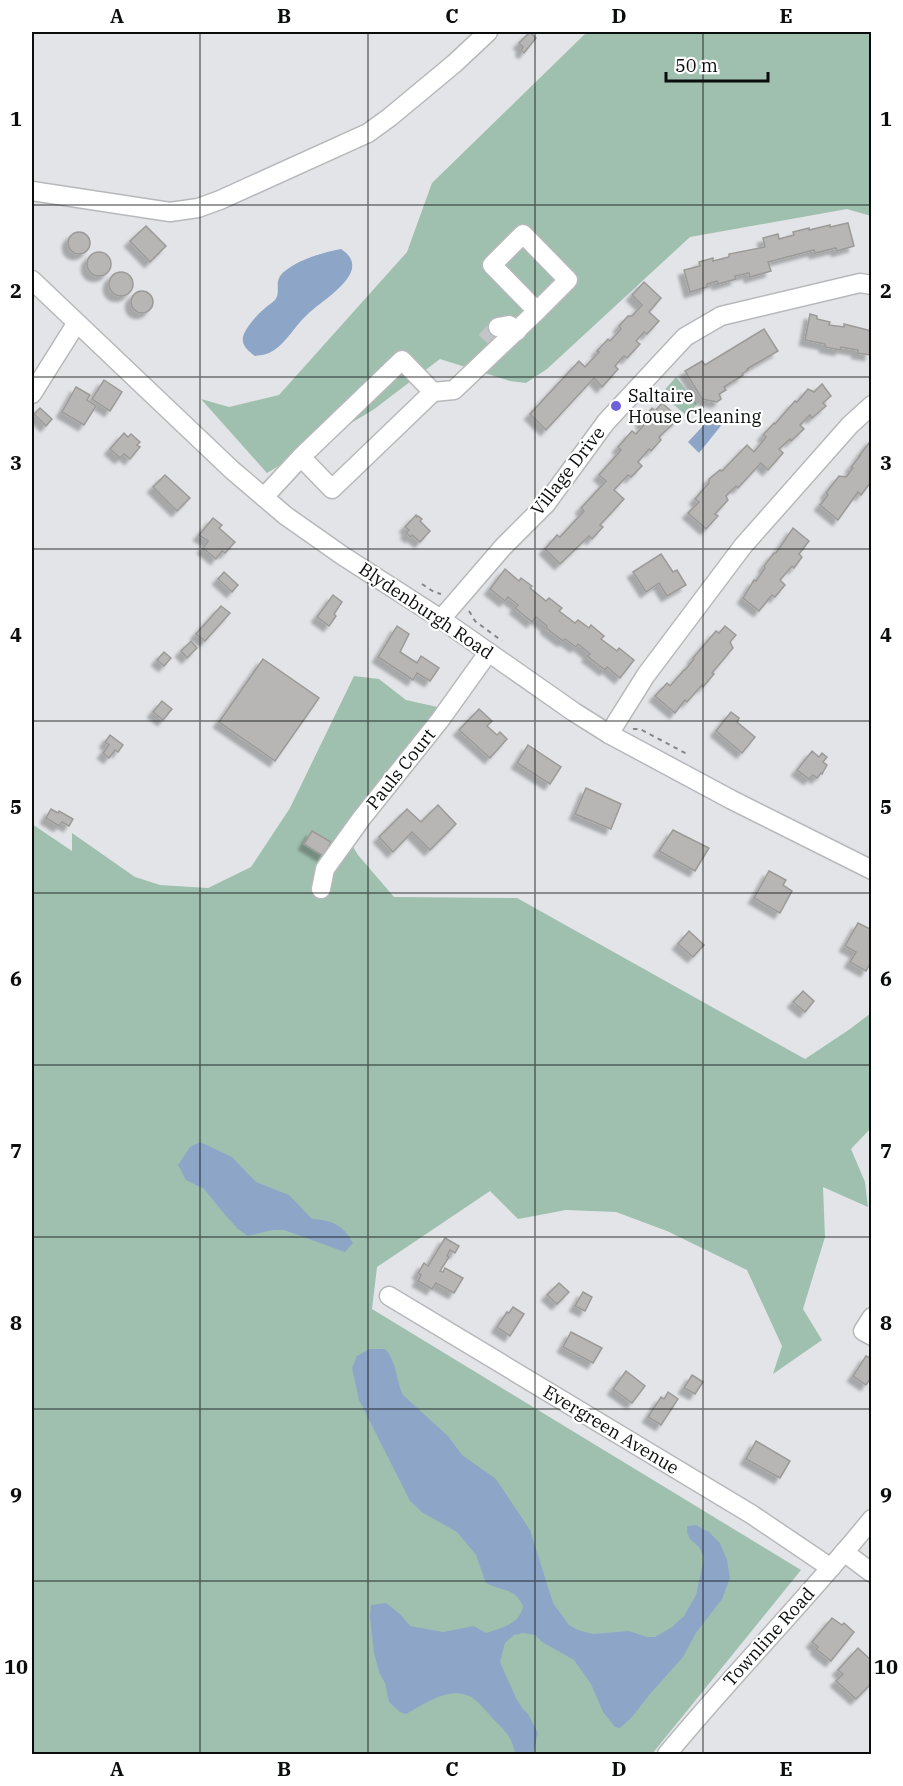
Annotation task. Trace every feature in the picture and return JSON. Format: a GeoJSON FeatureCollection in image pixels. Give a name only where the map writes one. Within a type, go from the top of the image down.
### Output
{"type":"FeatureCollection","features":[{"type":"Feature","properties":{"kind":"street"},"geometry":{"type":"LineString","coordinates":[[32,191],[170,212],[198,208],[368,133],[455,63],[488,32]]}},
{"type":"Feature","properties":{"kind":"street","name":"Blydenburgh Road"},"geometry":{"type":"LineString","coordinates":[[32,280],[232,470],[286,516],[441,619],[574,712],[613,727],[732,800],[872,870]]}},
{"type":"Feature","properties":{"kind":"street","name":"Village Drive"},"geometry":{"type":"LineString","coordinates":[[441,619],[503,547],[546,504],[606,422],[685,337],[721,316],[860,283],[872,285]]}},
{"type":"Feature","properties":{"kind":"street"},"geometry":{"type":"LineString","coordinates":[[301,458],[332,489],[433,392],[454,390],[537,311]]}},
{"type":"Feature","properties":{"kind":"street"},"geometry":{"type":"LineString","coordinates":[[32,394],[76,324]]}},
{"type":"Feature","properties":{"kind":"street"},"geometry":{"type":"LineString","coordinates":[[498,327],[509,325],[517,331]]}},
{"type":"Feature","properties":{"kind":"street"},"geometry":{"type":"LineString","coordinates":[[485,341],[482,352],[487,360]]}},
{"type":"Feature","properties":{"kind":"street"},"geometry":{"type":"LineString","coordinates":[[264,497],[402,360],[433,392]]}},
{"type":"Feature","properties":{"kind":"street"},"geometry":{"type":"LineString","coordinates":[[613,727],[646,675],[743,546],[850,425],[872,405]]}},
{"type":"Feature","properties":{"kind":"street","name":"Pauls Court"},"geometry":{"type":"LineString","coordinates":[[321,889],[325,869],[361,819],[440,720],[488,653]]}},
{"type":"Feature","properties":{"kind":"street","name":"Evergreen Avenue"},"geometry":{"type":"LineString","coordinates":[[389,1296],[751,1514],[831,1568]]}},
{"type":"Feature","properties":{"kind":"street"},"geometry":{"type":"LineString","coordinates":[[872,1317],[863,1331],[872,1336]]}},
{"type":"Feature","properties":{"kind":"street","name":"Townline Road"},"geometry":{"type":"LineString","coordinates":[[667,1755],[711,1701],[872,1519]]}},
{"type":"Feature","properties":{"kind":"street"},"geometry":{"type":"LineString","coordinates":[[844,1552],[872,1573]]}},
{"type":"Feature","properties":{"kind":"path"},"geometry":{"type":"LineString","coordinates":[[422,584],[470,612],[475,621],[510,647]]}},
{"type":"Feature","properties":{"kind":"path"},"geometry":{"type":"LineString","coordinates":[[613,727],[640,729],[687,754]]}},
{"type":"Feature","properties":{"kind":"green space"},"geometry":{"type":"Polygon","coordinates":[[[587,32],[871,32],[871,216],[847,209],[690,237],[547,369],[526,383],[510,381],[440,359],[373,410],[267,473],[201,399],[229,407],[279,395],[407,252],[432,183],[587,32]]]}},
{"type":"Feature","properties":{"kind":"green space"},"geometry":{"type":"Polygon","coordinates":[[[676,377],[697,404],[687,416],[661,394],[676,377]]]}},
{"type":"Feature","properties":{"kind":"green space"},"geometry":{"type":"Polygon","coordinates":[[[354,676],[379,679],[406,700],[442,708],[344,832],[358,855],[394,897],[517,898],[805,1059],[871,1013],[871,1128],[851,1149],[865,1182],[868,1207],[823,1187],[825,1237],[803,1309],[822,1340],[773,1374],[782,1346],[747,1270],[667,1231],[616,1212],[566,1210],[518,1219],[490,1191],[377,1267],[372,1309],[801,1570],[652,1754],[32,1754],[32,824],[72,851],[72,833],[135,877],[160,885],[208,888],[251,867],[290,808],[354,676]]]}},
{"type":"Feature","properties":{"kind":"water"},"geometry":{"type":"Polygon","coordinates":[[[341,249],[350,257],[352,266],[343,284],[303,319],[275,350],[255,356],[249,351],[243,343],[246,329],[277,297],[281,275],[304,260],[341,249]]]}},
{"type":"Feature","properties":{"kind":"water"},"geometry":{"type":"Polygon","coordinates":[[[714,414],[724,422],[699,453],[688,442],[714,414]]]}},
{"type":"Feature","properties":{"kind":"water"},"geometry":{"type":"Polygon","coordinates":[[[200,1142],[232,1157],[256,1182],[289,1195],[312,1219],[325,1221],[341,1228],[353,1243],[345,1252],[284,1230],[272,1230],[248,1236],[238,1229],[204,1189],[186,1180],[178,1165],[190,1147],[200,1142]]]}},
{"type":"Feature","properties":{"kind":"water"},"geometry":{"type":"Polygon","coordinates":[[[369,1349],[385,1349],[394,1365],[403,1395],[448,1436],[462,1455],[496,1479],[530,1530],[553,1603],[569,1625],[578,1630],[593,1634],[629,1631],[655,1637],[672,1627],[684,1616],[696,1595],[704,1558],[699,1547],[690,1539],[687,1526],[696,1525],[709,1532],[720,1543],[727,1560],[730,1578],[722,1599],[696,1633],[683,1657],[620,1728],[615,1727],[603,1712],[591,1684],[574,1660],[542,1642],[535,1635],[523,1633],[514,1635],[505,1643],[500,1662],[516,1698],[538,1733],[533,1754],[515,1754],[505,1731],[477,1702],[463,1694],[446,1694],[437,1697],[406,1714],[400,1712],[389,1702],[374,1653],[371,1605],[386,1603],[410,1626],[443,1632],[474,1626],[486,1633],[514,1621],[523,1606],[512,1593],[486,1583],[476,1555],[457,1532],[423,1513],[410,1501],[359,1400],[352,1368],[357,1356],[369,1349]]]}},
{"type":"Feature","properties":{"kind":"building"},"geometry":{"type":"Polygon","coordinates":[[[530,32],[536,38],[524,53],[519,43],[530,32]]]}},
{"type":"Feature","properties":{"kind":"building"},"geometry":{"type":"Polygon","coordinates":[[[848,223],[854,246],[837,251],[836,248],[815,253],[814,250],[768,262],[771,271],[750,277],[749,273],[735,276],[736,279],[718,284],[717,281],[690,292],[684,270],[700,266],[699,262],[713,258],[713,261],[729,257],[729,254],[765,247],[763,238],[778,234],[779,239],[809,228],[809,230],[848,223]]]}},
{"type":"Feature","properties":{"kind":"building"},"geometry":{"type":"Polygon","coordinates":[[[146,226],[166,246],[150,262],[130,241],[146,226]]]}},
{"type":"Feature","properties":{"kind":"building"},"geometry":{"type":"Polygon","coordinates":[[[79,232],[87,235],[90,243],[87,251],[79,254],[71,251],[68,243],[71,235],[79,232]]]}},
{"type":"Feature","properties":{"kind":"building"},"geometry":{"type":"Polygon","coordinates":[[[99,252],[107,256],[111,264],[107,272],[99,276],[91,272],[87,264],[91,256],[99,252]]]}},
{"type":"Feature","properties":{"kind":"building"},"geometry":{"type":"Polygon","coordinates":[[[121,272],[129,276],[133,284],[129,292],[121,296],[113,292],[109,284],[113,276],[121,272]]]}},
{"type":"Feature","properties":{"kind":"building"},"geometry":{"type":"Polygon","coordinates":[[[644,282],[661,298],[649,312],[659,321],[647,334],[644,332],[636,341],[640,344],[627,358],[624,356],[615,366],[618,369],[602,387],[594,378],[546,430],[530,414],[579,361],[585,367],[608,339],[610,341],[621,329],[619,326],[628,316],[632,316],[642,305],[632,295],[644,282]]]}},
{"type":"Feature","properties":{"kind":"building"},"geometry":{"type":"Polygon","coordinates":[[[142,291],[150,294],[153,302],[150,310],[142,313],[134,310],[131,302],[134,294],[142,291]]]}},
{"type":"Feature","properties":{"kind":"building"},"geometry":{"type":"Polygon","coordinates":[[[810,314],[817,316],[817,319],[830,322],[829,325],[844,327],[844,324],[872,331],[870,355],[857,353],[858,350],[825,347],[825,344],[805,340],[810,314]]]}},
{"type":"Feature","properties":{"kind":"building"},"geometry":{"type":"Polygon","coordinates":[[[764,329],[778,351],[747,369],[743,375],[724,387],[726,390],[719,394],[721,399],[717,402],[702,399],[685,371],[702,361],[705,365],[764,329]]]}},
{"type":"Feature","properties":{"kind":"building"},"geometry":{"type":"Polygon","coordinates":[[[104,380],[122,392],[110,411],[92,399],[104,380]]]}},
{"type":"Feature","properties":{"kind":"building"},"geometry":{"type":"Polygon","coordinates":[[[822,384],[831,396],[823,403],[826,406],[812,418],[810,415],[800,425],[804,429],[779,449],[783,453],[768,470],[761,463],[738,488],[736,486],[726,496],[728,500],[715,514],[718,516],[706,529],[688,513],[699,502],[695,499],[709,483],[709,479],[720,470],[722,471],[747,445],[754,452],[766,437],[763,435],[795,401],[797,402],[808,389],[814,392],[822,384]]]}},
{"type":"Feature","properties":{"kind":"building"},"geometry":{"type":"Polygon","coordinates":[[[76,387],[90,395],[87,400],[96,406],[84,425],[62,412],[76,387]]]}},
{"type":"Feature","properties":{"kind":"building"},"geometry":{"type":"Polygon","coordinates":[[[662,403],[679,418],[659,437],[661,440],[651,451],[649,449],[638,462],[642,466],[631,477],[628,475],[614,490],[624,499],[600,525],[603,527],[592,539],[589,536],[560,564],[545,549],[557,535],[560,537],[584,511],[581,508],[606,481],[599,475],[621,450],[618,447],[632,431],[636,434],[644,425],[641,421],[652,408],[655,411],[662,403]]]}},
{"type":"Feature","properties":{"kind":"building"},"geometry":{"type":"Polygon","coordinates":[[[40,408],[52,419],[46,426],[34,414],[40,408]]]}},
{"type":"Feature","properties":{"kind":"building"},"geometry":{"type":"Polygon","coordinates":[[[124,433],[128,437],[131,434],[140,442],[137,445],[140,447],[130,459],[124,454],[120,458],[110,449],[124,433]]]}},
{"type":"Feature","properties":{"kind":"building"},"geometry":{"type":"Polygon","coordinates":[[[872,439],[871,482],[861,495],[858,492],[838,520],[820,505],[839,476],[846,477],[872,439]]]}},
{"type":"Feature","properties":{"kind":"building"},"geometry":{"type":"Polygon","coordinates":[[[165,475],[190,498],[177,511],[153,487],[165,475]]]}},
{"type":"Feature","properties":{"kind":"building"},"geometry":{"type":"Polygon","coordinates":[[[416,515],[422,519],[420,521],[430,531],[420,542],[406,533],[409,530],[405,527],[416,515]]]}},
{"type":"Feature","properties":{"kind":"building"},"geometry":{"type":"Polygon","coordinates":[[[213,518],[222,525],[219,528],[235,542],[225,553],[222,551],[216,559],[203,548],[208,541],[199,535],[213,518]]]}},
{"type":"Feature","properties":{"kind":"building"},"geometry":{"type":"Polygon","coordinates":[[[793,528],[809,541],[799,554],[802,557],[794,568],[792,566],[780,580],[785,585],[775,597],[772,595],[759,611],[743,598],[793,528]]]}},
{"type":"Feature","properties":{"kind":"building"},"geometry":{"type":"Polygon","coordinates":[[[661,554],[673,572],[677,570],[686,585],[667,596],[659,583],[646,592],[633,572],[661,554]]]}},
{"type":"Feature","properties":{"kind":"building"},"geometry":{"type":"Polygon","coordinates":[[[505,569],[519,581],[521,578],[532,586],[530,588],[546,601],[549,598],[562,608],[559,611],[575,623],[578,620],[589,628],[591,625],[604,636],[601,639],[617,651],[619,648],[634,660],[620,678],[607,667],[605,670],[587,656],[590,654],[578,644],[576,647],[565,639],[563,641],[536,617],[532,622],[515,608],[518,605],[508,597],[505,601],[490,589],[505,569]]]}},
{"type":"Feature","properties":{"kind":"building"},"geometry":{"type":"Polygon","coordinates":[[[224,572],[238,585],[232,592],[218,579],[224,572]]]}},
{"type":"Feature","properties":{"kind":"building"},"geometry":{"type":"Polygon","coordinates":[[[333,595],[342,602],[329,626],[317,617],[333,595]]]}},
{"type":"Feature","properties":{"kind":"building"},"geometry":{"type":"Polygon","coordinates":[[[221,606],[230,613],[205,641],[196,634],[221,606]]]}},
{"type":"Feature","properties":{"kind":"building"},"geometry":{"type":"Polygon","coordinates":[[[397,626],[409,634],[400,652],[417,663],[421,656],[439,668],[430,681],[417,673],[413,680],[378,657],[397,626]]]}},
{"type":"Feature","properties":{"kind":"building"},"geometry":{"type":"Polygon","coordinates":[[[725,626],[736,635],[730,642],[733,648],[703,687],[702,685],[687,702],[685,700],[675,713],[655,696],[667,683],[670,686],[716,631],[719,633],[725,626]]]}},
{"type":"Feature","properties":{"kind":"building"},"geometry":{"type":"Polygon","coordinates":[[[191,641],[197,648],[187,658],[181,651],[191,641]]]}},
{"type":"Feature","properties":{"kind":"building"},"geometry":{"type":"Polygon","coordinates":[[[164,652],[171,658],[164,666],[157,660],[164,652]]]}},
{"type":"Feature","properties":{"kind":"building"},"geometry":{"type":"Polygon","coordinates":[[[263,659],[319,698],[275,761],[219,722],[263,659]]]}},
{"type":"Feature","properties":{"kind":"building"},"geometry":{"type":"Polygon","coordinates":[[[162,701],[172,709],[163,720],[153,712],[162,701]]]}},
{"type":"Feature","properties":{"kind":"building"},"geometry":{"type":"Polygon","coordinates":[[[479,709],[492,721],[487,726],[497,735],[500,732],[507,739],[490,758],[459,730],[479,709]]]}},
{"type":"Feature","properties":{"kind":"building"},"geometry":{"type":"Polygon","coordinates":[[[731,712],[739,718],[737,722],[755,737],[742,753],[716,731],[731,712]]]}},
{"type":"Feature","properties":{"kind":"building"},"geometry":{"type":"Polygon","coordinates":[[[110,735],[123,745],[109,758],[103,753],[109,745],[105,742],[110,735]]]}},
{"type":"Feature","properties":{"kind":"building"},"geometry":{"type":"Polygon","coordinates":[[[528,745],[561,767],[550,784],[517,763],[528,745]]]}},
{"type":"Feature","properties":{"kind":"building"},"geometry":{"type":"Polygon","coordinates":[[[812,751],[819,757],[822,753],[827,757],[823,762],[827,765],[817,778],[813,775],[809,779],[797,770],[812,751]]]}},
{"type":"Feature","properties":{"kind":"building"},"geometry":{"type":"Polygon","coordinates":[[[586,788],[621,804],[611,829],[575,814],[586,788]]]}},
{"type":"Feature","properties":{"kind":"building"},"geometry":{"type":"Polygon","coordinates":[[[438,805],[456,824],[430,850],[412,832],[393,852],[379,837],[407,809],[421,822],[438,805]]]}},
{"type":"Feature","properties":{"kind":"building"},"geometry":{"type":"Polygon","coordinates":[[[51,809],[73,819],[69,826],[62,822],[59,826],[46,818],[51,809]]]}},
{"type":"Feature","properties":{"kind":"building"},"geometry":{"type":"Polygon","coordinates":[[[673,830],[709,848],[695,871],[659,851],[673,830]]]}},
{"type":"Feature","properties":{"kind":"building"},"geometry":{"type":"Polygon","coordinates":[[[312,831],[331,842],[323,856],[304,844],[312,831]]]}},
{"type":"Feature","properties":{"kind":"building"},"geometry":{"type":"Polygon","coordinates":[[[769,871],[786,880],[783,885],[792,891],[780,913],[754,898],[769,871]]]}},
{"type":"Feature","properties":{"kind":"building"},"geometry":{"type":"Polygon","coordinates":[[[858,923],[872,930],[872,960],[866,971],[850,962],[856,952],[845,946],[858,923]]]}},
{"type":"Feature","properties":{"kind":"building"},"geometry":{"type":"Polygon","coordinates":[[[689,931],[704,945],[693,957],[678,944],[689,931]]]}},
{"type":"Feature","properties":{"kind":"building"},"geometry":{"type":"Polygon","coordinates":[[[803,991],[814,1001],[805,1012],[793,1002],[803,991]]]}},
{"type":"Feature","properties":{"kind":"building"},"geometry":{"type":"Polygon","coordinates":[[[445,1238],[459,1246],[455,1253],[450,1250],[447,1256],[449,1257],[440,1271],[443,1272],[445,1268],[463,1278],[454,1293],[436,1283],[432,1289],[418,1281],[421,1275],[418,1273],[424,1263],[428,1266],[445,1238]]]}},
{"type":"Feature","properties":{"kind":"building"},"geometry":{"type":"Polygon","coordinates":[[[559,1283],[569,1292],[557,1304],[547,1295],[559,1283]]]}},
{"type":"Feature","properties":{"kind":"building"},"geometry":{"type":"Polygon","coordinates":[[[583,1292],[592,1297],[585,1311],[575,1306],[583,1292]]]}},
{"type":"Feature","properties":{"kind":"building"},"geometry":{"type":"Polygon","coordinates":[[[513,1307],[524,1314],[510,1336],[497,1327],[513,1307]]]}},
{"type":"Feature","properties":{"kind":"building"},"geometry":{"type":"Polygon","coordinates":[[[571,1332],[602,1348],[593,1363],[563,1347],[571,1332]]]}},
{"type":"Feature","properties":{"kind":"building"},"geometry":{"type":"Polygon","coordinates":[[[866,1356],[872,1359],[872,1376],[866,1385],[853,1376],[866,1356]]]}},
{"type":"Feature","properties":{"kind":"building"},"geometry":{"type":"Polygon","coordinates":[[[626,1371],[645,1386],[632,1403],[613,1389],[626,1371]]]}},
{"type":"Feature","properties":{"kind":"building"},"geometry":{"type":"Polygon","coordinates":[[[692,1375],[703,1382],[695,1394],[684,1388],[692,1375]]]}},
{"type":"Feature","properties":{"kind":"building"},"geometry":{"type":"Polygon","coordinates":[[[668,1392],[678,1399],[661,1425],[648,1417],[661,1397],[664,1399],[668,1392]]]}},
{"type":"Feature","properties":{"kind":"building"},"geometry":{"type":"Polygon","coordinates":[[[756,1441],[790,1461],[780,1478],[746,1459],[756,1441]]]}},
{"type":"Feature","properties":{"kind":"building"},"geometry":{"type":"Polygon","coordinates":[[[832,1618],[842,1625],[844,1623],[854,1632],[831,1661],[816,1649],[818,1647],[812,1642],[832,1618]]]}},
{"type":"Feature","properties":{"kind":"building"},"geometry":{"type":"Polygon","coordinates":[[[858,1648],[872,1661],[872,1683],[856,1699],[836,1681],[843,1674],[838,1670],[858,1648]]]}},
{"type":"Feature","properties":{"kind":"tunnel"},"geometry":{"type":"LineString","coordinates":[[485,341],[498,327]]}},
{"type":"Feature","properties":{"kind":"place","name":"Saltaire House Cleaning"},"geometry":{"type":"Point","coordinates":[616,406]}}]}
